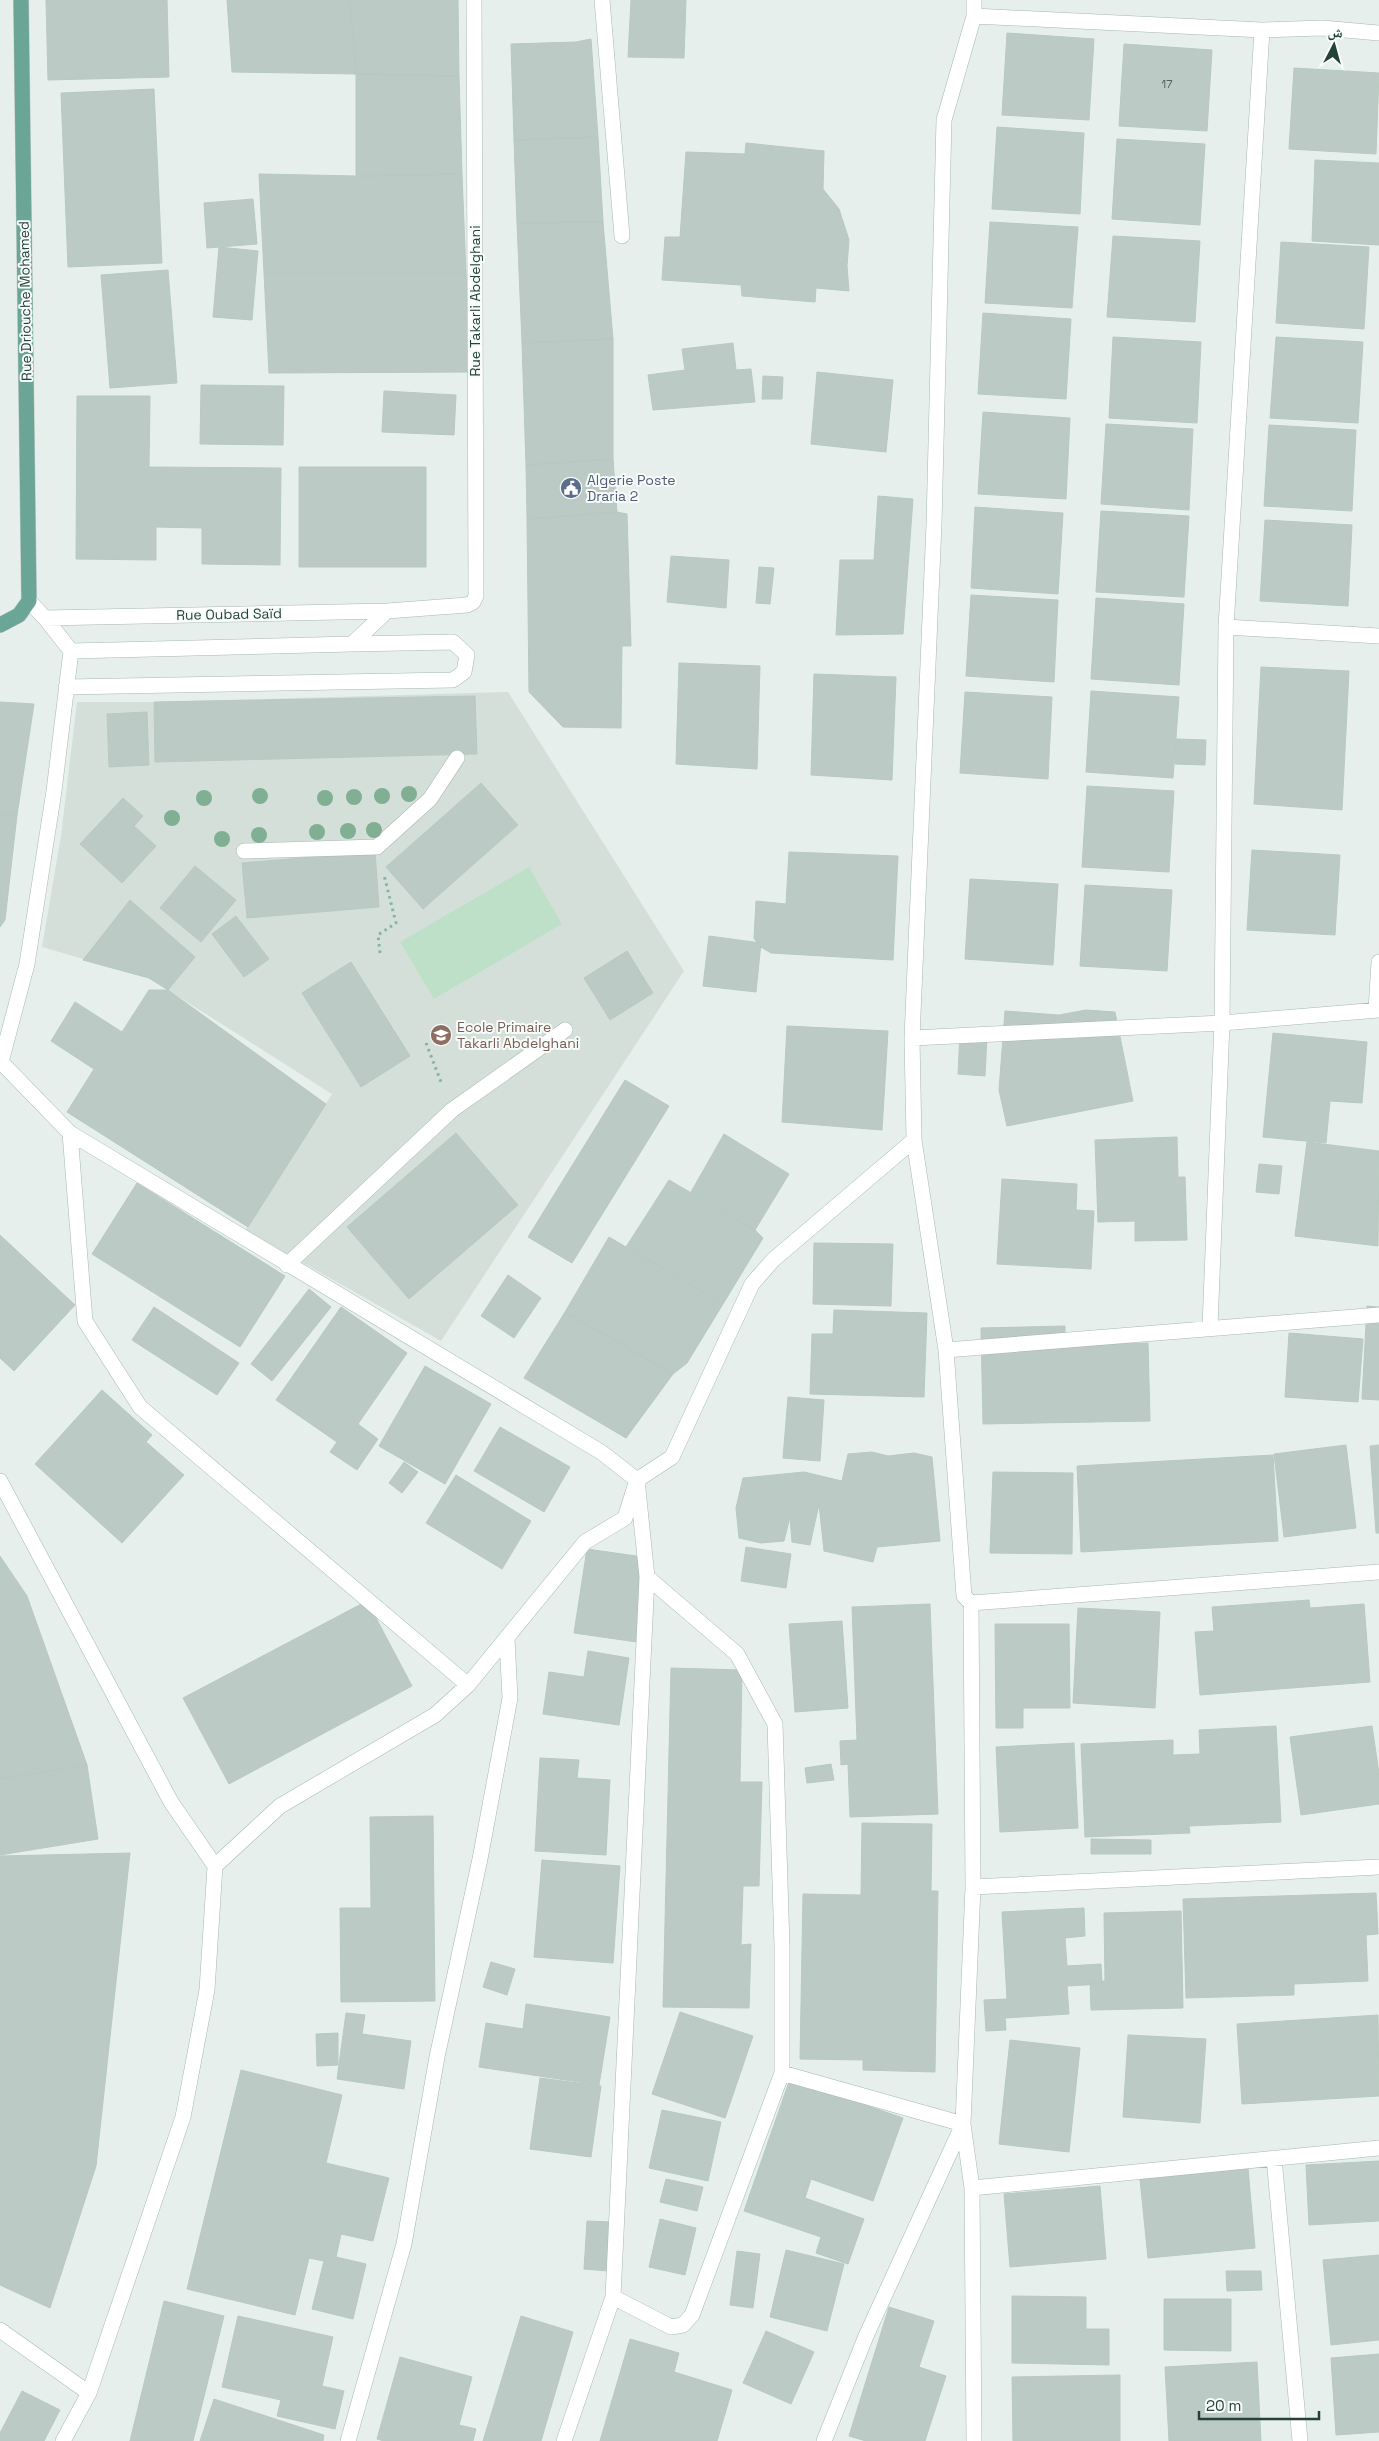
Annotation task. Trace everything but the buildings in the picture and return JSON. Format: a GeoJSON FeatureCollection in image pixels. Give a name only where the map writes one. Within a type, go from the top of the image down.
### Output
{"type":"FeatureCollection","features":[{"type":"Feature","properties":{"kind":"main road","name":"Rue Driouche Mohamed"},"geometry":{"type":"LineString","coordinates":[[21,0],[29,601]]}},
{"type":"Feature","properties":{"kind":"main road"},"geometry":{"type":"LineString","coordinates":[[0,625],[19,615],[29,601]]}},
{"type":"Feature","properties":{"kind":"street","name":"Rue Takarli Abdelghani"},"geometry":{"type":"LineString","coordinates":[[473,602],[476,596],[474,0]]}},
{"type":"Feature","properties":{"kind":"street"},"geometry":{"type":"LineString","coordinates":[[602,0],[622,236]]}},
{"type":"Feature","properties":{"kind":"street"},"geometry":{"type":"LineString","coordinates":[[974,0],[974,16],[944,120],[934,524],[912,1038],[914,1140],[946,1350],[964,1596],[971,1603],[973,1887],[963,2124],[972,2188],[974,2441]]}},
{"type":"Feature","properties":{"kind":"street"},"geometry":{"type":"LineString","coordinates":[[974,16],[1262,30],[1322,28],[1379,32]]}},
{"type":"Feature","properties":{"kind":"street"},"geometry":{"type":"LineString","coordinates":[[1210,1327],[1222,1023],[1226,627],[1262,30]]}},
{"type":"Feature","properties":{"kind":"street"},"geometry":{"type":"LineString","coordinates":[[29,601],[46,618],[71,650],[54,791],[27,964],[1,1062],[70,1133],[208,1214],[287,1265],[601,1452],[637,1480],[647,1577],[613,2297],[564,2441]]}},
{"type":"Feature","properties":{"kind":"street","name":"Rue Oubad Saïd"},"geometry":{"type":"LineString","coordinates":[[46,618],[387,611],[467,605],[473,602]]}},
{"type":"Feature","properties":{"kind":"street"},"geometry":{"type":"LineString","coordinates":[[352,644],[387,611]]}},
{"type":"Feature","properties":{"kind":"street"},"geometry":{"type":"LineString","coordinates":[[1226,627],[1379,636]]}},
{"type":"Feature","properties":{"kind":"street"},"geometry":{"type":"LineString","coordinates":[[66,687],[454,683],[464,672],[467,655],[453,642],[71,650]]}},
{"type":"Feature","properties":{"kind":"street"},"geometry":{"type":"LineString","coordinates":[[244,851],[377,847],[430,799],[457,758]]}},
{"type":"Feature","properties":{"kind":"street"},"geometry":{"type":"LineString","coordinates":[[912,1038],[1222,1023],[1377,1010],[1379,962]]}},
{"type":"Feature","properties":{"kind":"street"},"geometry":{"type":"LineString","coordinates":[[287,1265],[452,1110],[565,1030]]}},
{"type":"Feature","properties":{"kind":"street"},"geometry":{"type":"LineString","coordinates":[[70,1133],[85,1321],[140,1407],[468,1685]]}},
{"type":"Feature","properties":{"kind":"street"},"geometry":{"type":"LineString","coordinates":[[215,1866],[280,1806],[434,1716],[468,1685],[507,1640],[585,1542],[625,1518],[637,1480],[672,1457],[752,1284],[773,1260],[914,1140]]}},
{"type":"Feature","properties":{"kind":"street"},"geometry":{"type":"LineString","coordinates":[[946,1350],[1210,1327],[1379,1315]]}},
{"type":"Feature","properties":{"kind":"street"},"geometry":{"type":"LineString","coordinates":[[0,1480],[171,1802],[215,1866],[207,1990],[183,2118],[89,2393],[63,2441]]}},
{"type":"Feature","properties":{"kind":"street"},"geometry":{"type":"LineString","coordinates":[[971,1603],[1379,1572]]}},
{"type":"Feature","properties":{"kind":"street"},"geometry":{"type":"LineString","coordinates":[[613,2297],[672,2327],[683,2325],[692,2316],[782,2073],[782,1946],[775,1724],[737,1654],[647,1577]]}},
{"type":"Feature","properties":{"kind":"street"},"geometry":{"type":"LineString","coordinates":[[348,2441],[404,2244],[437,2057],[480,1859],[510,1698],[507,1640]]}},
{"type":"Feature","properties":{"kind":"street"},"geometry":{"type":"LineString","coordinates":[[973,1887],[1379,1867]]}},
{"type":"Feature","properties":{"kind":"street"},"geometry":{"type":"LineString","coordinates":[[782,2073],[963,2124]]}},
{"type":"Feature","properties":{"kind":"street"},"geometry":{"type":"LineString","coordinates":[[824,2441],[866,2336],[963,2124]]}},
{"type":"Feature","properties":{"kind":"street"},"geometry":{"type":"LineString","coordinates":[[972,2188],[1379,2148]]}},
{"type":"Feature","properties":{"kind":"street"},"geometry":{"type":"LineString","coordinates":[[1274,2158],[1300,2441]]}},
{"type":"Feature","properties":{"kind":"street"},"geometry":{"type":"LineString","coordinates":[[0,2330],[89,2393]]}},
{"type":"Feature","properties":{"kind":"path"},"geometry":{"type":"LineString","coordinates":[[377,847],[396,923],[378,935],[380,954]]}},
{"type":"Feature","properties":{"kind":"path"},"geometry":{"type":"LineString","coordinates":[[426,1043],[452,1110]]}},
{"type":"Feature","properties":{"kind":"shaded area","name":"Ecole Primaire Takarli Abdelghani"},"geometry":{"type":"Polygon","coordinates":[[[508,692],[684,971],[441,1341],[245,1230],[332,1094],[149,978],[42,947],[61,836],[77,702],[154,702],[508,692]]]}},
{"type":"Feature","properties":{"kind":"green space"},"geometry":{"type":"Polygon","coordinates":[[[529,867],[562,924],[434,999],[400,942],[529,867]]]}},
{"type":"Feature","properties":{"kind":"place","name":"Algerie Poste Draria 2"},"geometry":{"type":"Point","coordinates":[571,488]}},
{"type":"Feature","properties":{"kind":"place","name":"Ecole Primaire Takarli Abdelghani"},"geometry":{"type":"Point","coordinates":[441,1035]}}]}
